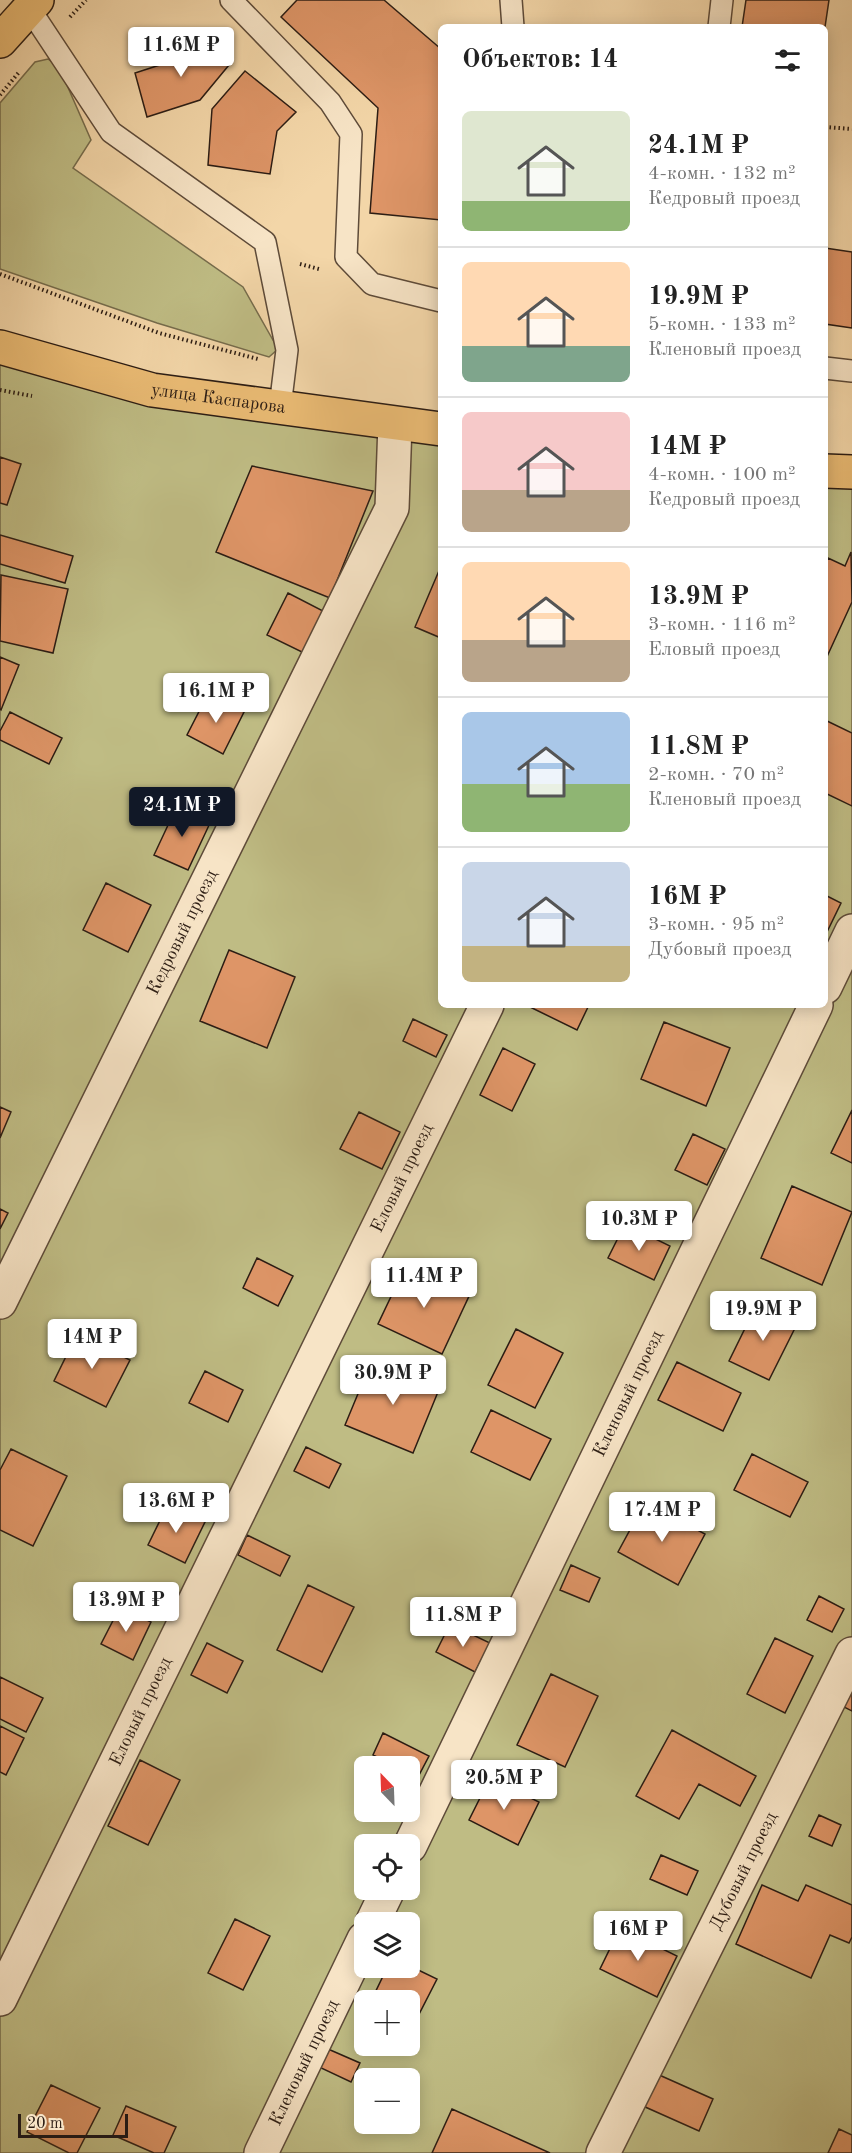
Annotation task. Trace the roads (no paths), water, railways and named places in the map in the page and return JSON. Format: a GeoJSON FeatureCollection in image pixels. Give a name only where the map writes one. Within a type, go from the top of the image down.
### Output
{"type":"FeatureCollection","features":[{"type":"Feature","properties":{"kind":"main road"},"geometry":{"type":"LineString","coordinates":[[0,41],[33,4]]}},
{"type":"Feature","properties":{"kind":"main road","name":"улица Каспарова"},"geometry":{"type":"LineString","coordinates":[[0,347],[152,390],[438,429]]}},
{"type":"Feature","properties":{"kind":"main road"},"geometry":{"type":"LineString","coordinates":[[828,471],[852,472]]}},
{"type":"Feature","properties":{"kind":"street","name":"Кедровый проезд"},"geometry":{"type":"LineString","coordinates":[[0,1302],[392,508],[395,424]]}},
{"type":"Feature","properties":{"kind":"street"},"geometry":{"type":"LineString","coordinates":[[828,981],[852,931]]}},
{"type":"Feature","properties":{"kind":"street","name":"Еловый проезд"},"geometry":{"type":"LineString","coordinates":[[0,1999],[486,1008]]}},
{"type":"Feature","properties":{"kind":"street","name":"Кленовый проезд"},"geometry":{"type":"LineString","coordinates":[[416,1834],[815,1008]]}},
{"type":"Feature","properties":{"kind":"street","name":"Дубовый проезд"},"geometry":{"type":"LineString","coordinates":[[603,2153],[852,1654]]}},
{"type":"Feature","properties":{"kind":"street","name":"Кленовый проезд"},"geometry":{"type":"LineString","coordinates":[[261,2153],[354,1960]]}},
{"type":"Feature","properties":{"kind":"lane"},"geometry":{"type":"LineString","coordinates":[[231,0],[330,102],[351,134],[346,257],[372,284],[438,300]]}},
{"type":"Feature","properties":{"kind":"lane"},"geometry":{"type":"LineString","coordinates":[[511,0],[513,24]]}},
{"type":"Feature","properties":{"kind":"lane"},"geometry":{"type":"LineString","coordinates":[[719,24],[722,0]]}},
{"type":"Feature","properties":{"kind":"lane"},"geometry":{"type":"LineString","coordinates":[[33,4],[111,132],[265,242],[287,350],[280,407]]}},
{"type":"Feature","properties":{"kind":"lane"},"geometry":{"type":"LineString","coordinates":[[828,368],[852,371]]}}]}
